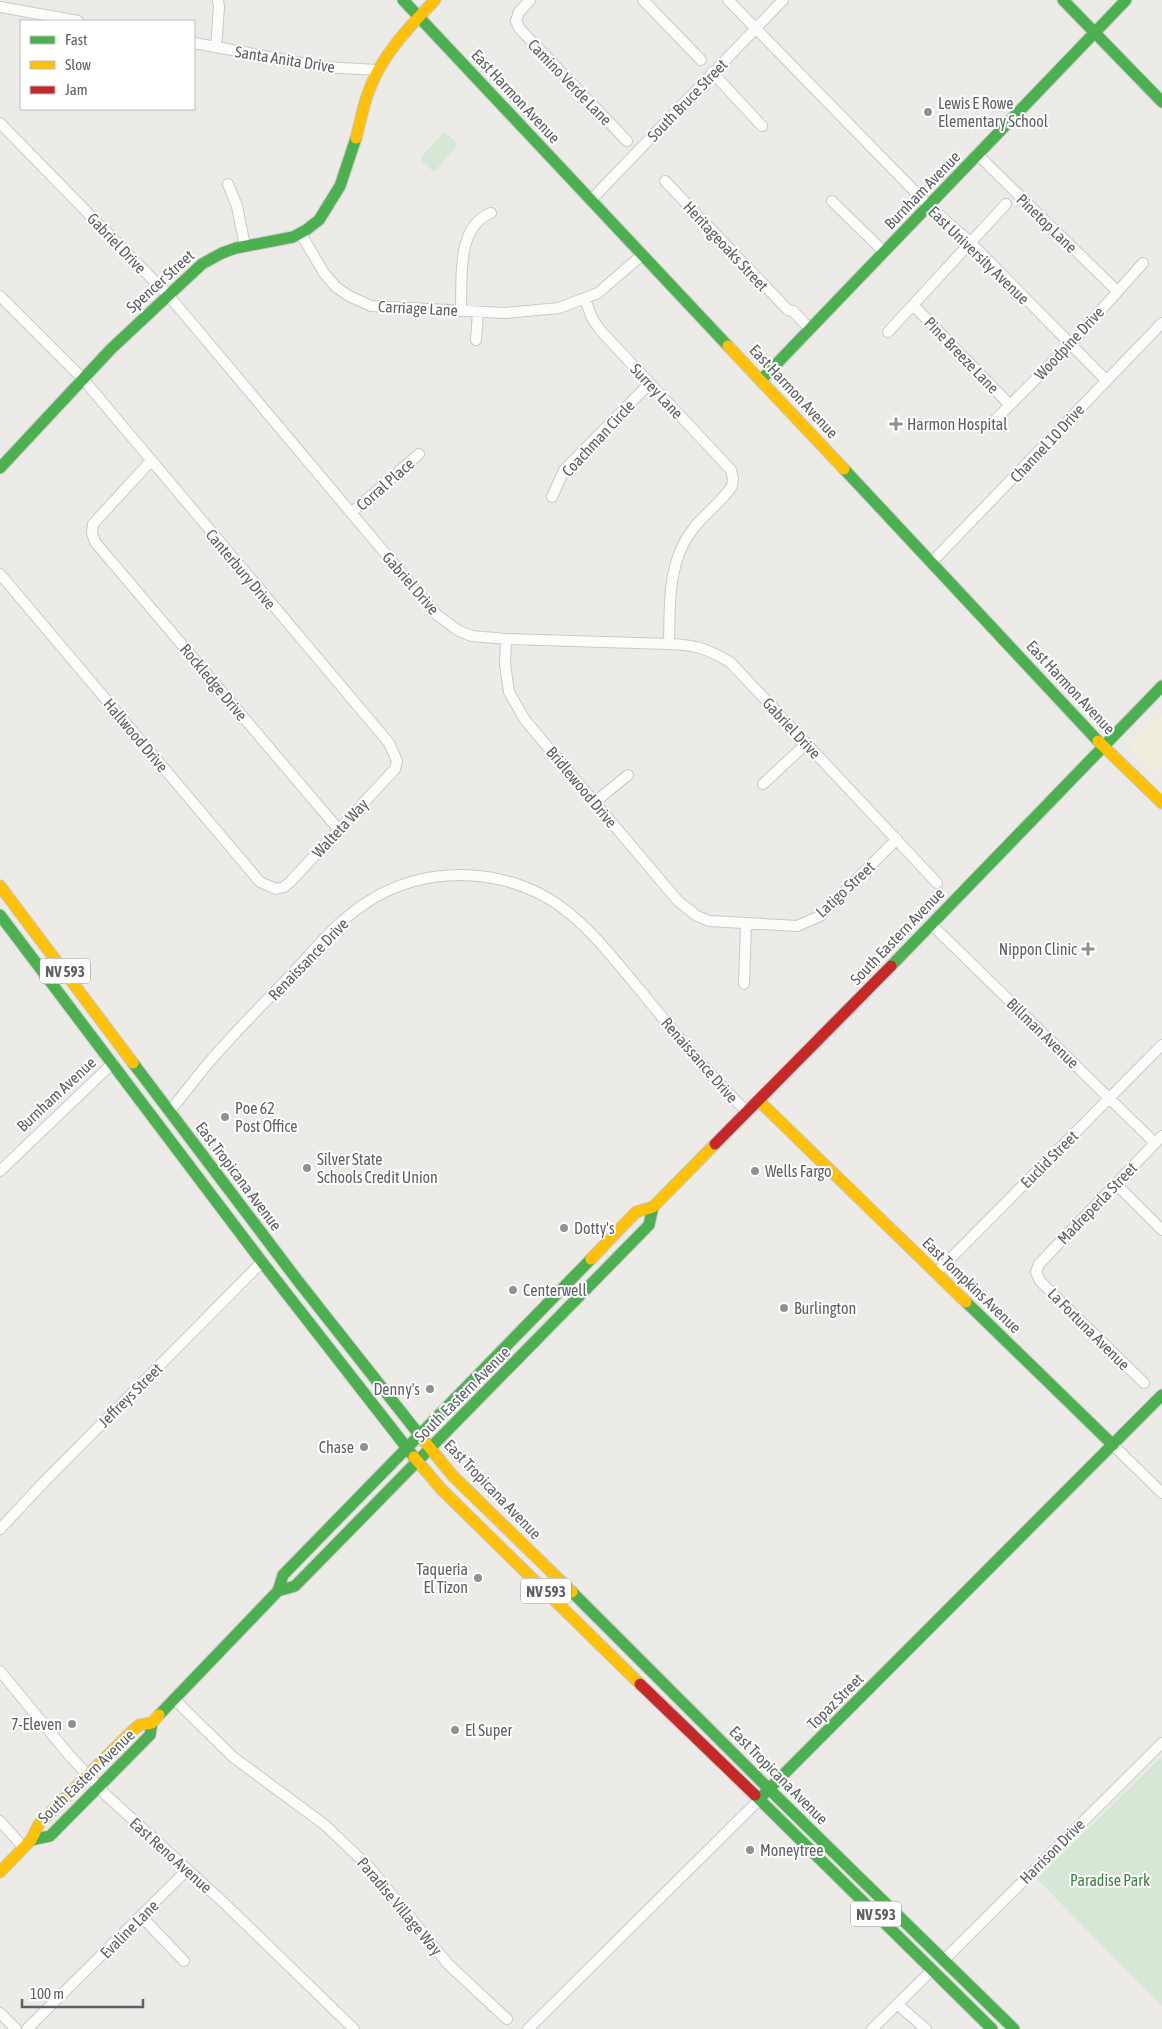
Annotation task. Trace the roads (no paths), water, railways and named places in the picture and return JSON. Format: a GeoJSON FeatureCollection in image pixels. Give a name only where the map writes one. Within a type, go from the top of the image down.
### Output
{"type":"FeatureCollection","features":[{"type":"Feature","properties":{"kind":"main road","name":"East Harmon Avenue"},"geometry":{"type":"LineString","coordinates":[[403,0],[1103,747],[1162,803]]}},
{"type":"Feature","properties":{"kind":"main road","name":"Spencer Street"},"geometry":{"type":"LineString","coordinates":[[0,468],[127,333],[209,259],[222,252],[245,246],[277,243],[301,234],[320,219],[331,203],[343,178],[356,142],[369,89],[377,70],[406,30],[436,0]]}},
{"type":"Feature","properties":{"kind":"main road"},"geometry":{"type":"LineString","coordinates":[[1063,0],[1162,102]]}},
{"type":"Feature","properties":{"kind":"main road","name":"Burnham Avenue"},"geometry":{"type":"LineString","coordinates":[[761,380],[1126,0]]}},
{"type":"Feature","properties":{"kind":"main road","name":"South Eastern Avenue"},"geometry":{"type":"LineString","coordinates":[[27,1844],[50,1836],[150,1735],[152,1723],[278,1591],[283,1575],[636,1212],[653,1207],[759,1101],[1162,686]]}},
{"type":"Feature","properties":{"kind":"main road","name":"East Tropicana Avenue"},"geometry":{"type":"LineString","coordinates":[[0,886],[298,1281],[453,1476],[599,1617],[770,1790],[1014,2029]]}},
{"type":"Feature","properties":{"kind":"main road"},"geometry":{"type":"LineString","coordinates":[[0,897],[21,914]]}},
{"type":"Feature","properties":{"kind":"main road","name":"East Tropicana Avenue"},"geometry":{"type":"LineString","coordinates":[[0,915],[262,1262],[442,1490],[992,2029]]}},
{"type":"Feature","properties":{"kind":"main road"},"geometry":{"type":"LineString","coordinates":[[89,1031],[102,1036],[119,1056],[129,1056]]}},
{"type":"Feature","properties":{"kind":"main road"},"geometry":{"type":"LineString","coordinates":[[113,1063],[121,1062],[136,1081],[150,1084]]}},
{"type":"Feature","properties":{"kind":"main road","name":"East Tompkins Avenue"},"geometry":{"type":"LineString","coordinates":[[759,1101],[1112,1445]]}},
{"type":"Feature","properties":{"kind":"main road","name":"South Eastern Avenue"},"geometry":{"type":"LineString","coordinates":[[278,1591],[295,1586],[549,1329],[649,1225],[653,1207]]}},
{"type":"Feature","properties":{"kind":"main road"},"geometry":{"type":"LineString","coordinates":[[605,1271],[602,1264],[604,1257],[622,1238],[625,1223]]}},
{"type":"Feature","properties":{"kind":"main road"},"geometry":{"type":"LineString","coordinates":[[234,1224],[247,1228],[265,1249],[273,1247]]}},
{"type":"Feature","properties":{"kind":"main road"},"geometry":{"type":"LineString","coordinates":[[262,1262],[270,1260],[285,1278],[298,1281]]}},
{"type":"Feature","properties":{"kind":"main road"},"geometry":{"type":"LineString","coordinates":[[549,1329],[551,1312],[574,1287],[575,1282],[571,1277]]}},
{"type":"Feature","properties":{"kind":"main road","name":"Topaz Street"},"geometry":{"type":"LineString","coordinates":[[759,1800],[1162,1395]]}},
{"type":"Feature","properties":{"kind":"main road"},"geometry":{"type":"LineString","coordinates":[[527,1572],[554,1590],[588,1619],[593,1621],[599,1617]]}},
{"type":"Feature","properties":{"kind":"main road"},"geometry":{"type":"LineString","coordinates":[[584,1628],[596,1632],[629,1656],[639,1657]]}},
{"type":"Feature","properties":{"kind":"main road","name":"South Eastern Avenue"},"geometry":{"type":"LineString","coordinates":[[0,1872],[27,1844],[39,1824],[139,1725],[152,1723]]}},
{"type":"Feature","properties":{"kind":"main road"},"geometry":{"type":"LineString","coordinates":[[901,1939],[914,1944],[935,1962],[939,1963],[944,1960]]}},
{"type":"Feature","properties":{"kind":"main road"},"geometry":{"type":"LineString","coordinates":[[932,1970],[942,1971],[969,1996],[997,2013]]}},
{"type":"Feature","properties":{"kind":"street"},"geometry":{"type":"LineString","coordinates":[[216,47],[218,0]]}},
{"type":"Feature","properties":{"kind":"street","name":"Camino Verde Lane"},"geometry":{"type":"LineString","coordinates":[[530,0],[519,12],[516,21],[520,30],[627,141]]}},
{"type":"Feature","properties":{"kind":"street"},"geometry":{"type":"LineString","coordinates":[[642,0],[701,60]]}},
{"type":"Feature","properties":{"kind":"street","name":"East University Avenue"},"geometry":{"type":"LineString","coordinates":[[728,0],[929,206],[970,242],[1106,380]]}},
{"type":"Feature","properties":{"kind":"street","name":"South Bruce Street"},"geometry":{"type":"LineString","coordinates":[[591,200],[783,0]]}},
{"type":"Feature","properties":{"kind":"street"},"geometry":{"type":"LineString","coordinates":[[0,7],[72,20]]}},
{"type":"Feature","properties":{"kind":"street","name":"Santa Anita Drive"},"geometry":{"type":"LineString","coordinates":[[195,43],[324,67],[377,70]]}},
{"type":"Feature","properties":{"kind":"street"},"geometry":{"type":"LineString","coordinates":[[712,72],[762,126]]}},
{"type":"Feature","properties":{"kind":"street","name":"Gabriel Drive"},"geometry":{"type":"LineString","coordinates":[[0,123],[168,296],[437,615],[459,631],[472,636],[506,639],[694,645],[708,649],[730,662],[937,883]]}},
{"type":"Feature","properties":{"kind":"street","name":"Pinetop Lane"},"geometry":{"type":"LineString","coordinates":[[978,155],[1117,291]]}},
{"type":"Feature","properties":{"kind":"street","name":"Heritageoaks Street"},"geometry":{"type":"LineString","coordinates":[[665,181],[788,310],[793,311],[808,332]]}},
{"type":"Feature","properties":{"kind":"street"},"geometry":{"type":"LineString","coordinates":[[228,184],[237,206],[245,246]]}},
{"type":"Feature","properties":{"kind":"street"},"geometry":{"type":"LineString","coordinates":[[832,201],[884,252]]}},
{"type":"Feature","properties":{"kind":"street"},"geometry":{"type":"LineString","coordinates":[[888,332],[1006,204]]}},
{"type":"Feature","properties":{"kind":"street"},"geometry":{"type":"LineString","coordinates":[[461,311],[462,271],[466,243],[472,227],[481,217],[491,213]]}},
{"type":"Feature","properties":{"kind":"street","name":"Carriage Lane"},"geometry":{"type":"LineString","coordinates":[[301,234],[324,273],[336,287],[349,296],[370,306],[506,313],[559,308],[598,293],[642,255]]}},
{"type":"Feature","properties":{"kind":"street","name":"Woodpine Drive"},"geometry":{"type":"LineString","coordinates":[[993,422],[1071,344],[1143,262]]}},
{"type":"Feature","properties":{"kind":"street","name":"Canterbury Drive"},"geometry":{"type":"LineString","coordinates":[[0,296],[83,379],[150,462],[389,743],[396,760]]}},
{"type":"Feature","properties":{"kind":"street","name":"Surrey Lane"},"geometry":{"type":"LineString","coordinates":[[584,299],[592,318],[600,330],[731,470],[732,486],[727,494],[693,529],[680,551],[670,585],[669,644]]}},
{"type":"Feature","properties":{"kind":"street","name":"Pine Breeze Lane"},"geometry":{"type":"LineString","coordinates":[[913,305],[1010,406]]}},
{"type":"Feature","properties":{"kind":"street","name":"Carriage Lane"},"geometry":{"type":"LineString","coordinates":[[476,340],[478,312]]}},
{"type":"Feature","properties":{"kind":"street","name":"Channel 10 Drive"},"geometry":{"type":"LineString","coordinates":[[932,563],[1162,323]]}},
{"type":"Feature","properties":{"kind":"street","name":"Coachman Circle"},"geometry":{"type":"LineString","coordinates":[[552,498],[564,470],[650,383]]}},
{"type":"Feature","properties":{"kind":"street","name":"Corral Place"},"geometry":{"type":"LineString","coordinates":[[351,513],[419,454]]}},
{"type":"Feature","properties":{"kind":"street","name":"Rockledge Drive"},"geometry":{"type":"LineString","coordinates":[[150,462],[93,524],[92,533],[95,542],[339,830]]}},
{"type":"Feature","properties":{"kind":"street","name":"Hallwood Drive"},"geometry":{"type":"LineString","coordinates":[[0,574],[260,882],[276,889]]}},
{"type":"Feature","properties":{"kind":"street","name":"Bridlewood Drive"},"geometry":{"type":"LineString","coordinates":[[506,639],[505,664],[509,692],[525,720],[678,901],[697,916]]}},
{"type":"Feature","properties":{"kind":"street"},"geometry":{"type":"LineString","coordinates":[[763,784],[807,743]]}},
{"type":"Feature","properties":{"kind":"street","name":"Walteta Way"},"geometry":{"type":"LineString","coordinates":[[276,889],[284,887],[291,881],[339,830],[395,769],[396,760]]}},
{"type":"Feature","properties":{"kind":"street"},"geometry":{"type":"LineString","coordinates":[[595,802],[628,775]]}},
{"type":"Feature","properties":{"kind":"street","name":"Latigo Street"},"geometry":{"type":"LineString","coordinates":[[697,916],[709,921],[797,926],[820,916],[897,840]]}},
{"type":"Feature","properties":{"kind":"street","name":"Renaissance Drive"},"geometry":{"type":"LineString","coordinates":[[170,1111],[210,1061],[335,927],[364,904],[395,888],[430,877],[467,875],[503,880],[538,893],[568,912],[595,936],[714,1080],[747,1112]]}},
{"type":"Feature","properties":{"kind":"street"},"geometry":{"type":"LineString","coordinates":[[744,984],[746,924]]}},
{"type":"Feature","properties":{"kind":"street","name":"Billman Avenue"},"geometry":{"type":"LineString","coordinates":[[931,924],[1110,1098],[1159,1140]]}},
{"type":"Feature","properties":{"kind":"street","name":"Euclid Street"},"geometry":{"type":"LineString","coordinates":[[936,1273],[1162,1045]]}},
{"type":"Feature","properties":{"kind":"street","name":"Burnham Avenue"},"geometry":{"type":"LineString","coordinates":[[0,1171],[113,1063]]}},
{"type":"Feature","properties":{"kind":"street","name":"Madreperla Street"},"geometry":{"type":"LineString","coordinates":[[1036,1272],[1039,1264],[1159,1140]]}},
{"type":"Feature","properties":{"kind":"street"},"geometry":{"type":"LineString","coordinates":[[1116,1184],[1162,1230]]}},
{"type":"Feature","properties":{"kind":"street","name":"Jeffreys Street"},"geometry":{"type":"LineString","coordinates":[[0,1529],[44,1482],[262,1262]]}},
{"type":"Feature","properties":{"kind":"street","name":"La Fortuna Avenue"},"geometry":{"type":"LineString","coordinates":[[1036,1272],[1040,1281],[1144,1383]]}},
{"type":"Feature","properties":{"kind":"street","name":"East Tompkins Avenue"},"geometry":{"type":"LineString","coordinates":[[1112,1445],[1161,1491]]}},
{"type":"Feature","properties":{"kind":"street","name":"East Reno Avenue"},"geometry":{"type":"LineString","coordinates":[[0,1671],[98,1788],[224,1903],[354,2029]]}},
{"type":"Feature","properties":{"kind":"street","name":"Paradise Village Way"},"geometry":{"type":"LineString","coordinates":[[175,1700],[233,1757],[325,1825],[370,1868],[448,1964],[506,2019]]}},
{"type":"Feature","properties":{"kind":"street","name":"Harrison Drive"},"geometry":{"type":"LineString","coordinates":[[944,1960],[1162,1743]]}},
{"type":"Feature","properties":{"kind":"street","name":"Topaz Street"},"geometry":{"type":"LineString","coordinates":[[528,2029],[759,1800]]}},
{"type":"Feature","properties":{"kind":"street"},"geometry":{"type":"LineString","coordinates":[[0,1821],[27,1844]]}},
{"type":"Feature","properties":{"kind":"street","name":"Evaline Lane"},"geometry":{"type":"LineString","coordinates":[[27,2029],[142,1917],[187,1870]]}},
{"type":"Feature","properties":{"kind":"street"},"geometry":{"type":"LineString","coordinates":[[142,1917],[184,1960]]}},
{"type":"Feature","properties":{"kind":"street"},"geometry":{"type":"LineString","coordinates":[[872,2029],[932,1970]]}},
{"type":"Feature","properties":{"kind":"street"},"geometry":{"type":"LineString","coordinates":[[897,2004],[926,2029]]}},
{"type":"Feature","properties":{"kind":"street"},"geometry":{"type":"LineString","coordinates":[[0,2013],[16,2029]]}},
{"type":"Feature","properties":{"kind":"place","name":"Lewis E Rowe Elementary School"},"geometry":{"type":"Point","coordinates":[928,112]}},
{"type":"Feature","properties":{"kind":"place","name":"Harmon Hospital"},"geometry":{"type":"Point","coordinates":[896,424]}},
{"type":"Feature","properties":{"kind":"place","name":"Nippon Clinic"},"geometry":{"type":"Point","coordinates":[1088,949]}},
{"type":"Feature","properties":{"kind":"place","name":"Poe 62 Post Office"},"geometry":{"type":"Point","coordinates":[225,1117]}},
{"type":"Feature","properties":{"kind":"place","name":"Silver State Schools Credit Union"},"geometry":{"type":"Point","coordinates":[307,1168]}},
{"type":"Feature","properties":{"kind":"place","name":"Wells Fargo"},"geometry":{"type":"Point","coordinates":[755,1171]}},
{"type":"Feature","properties":{"kind":"place","name":"Dotty's"},"geometry":{"type":"Point","coordinates":[564,1228]}},
{"type":"Feature","properties":{"kind":"place","name":"Centerwell"},"geometry":{"type":"Point","coordinates":[513,1290]}},
{"type":"Feature","properties":{"kind":"place","name":"Burlington"},"geometry":{"type":"Point","coordinates":[784,1308]}},
{"type":"Feature","properties":{"kind":"place","name":"Denny's"},"geometry":{"type":"Point","coordinates":[430,1389]}},
{"type":"Feature","properties":{"kind":"place","name":"Chase"},"geometry":{"type":"Point","coordinates":[364,1447]}},
{"type":"Feature","properties":{"kind":"place","name":"Taqueria El Tizon"},"geometry":{"type":"Point","coordinates":[478,1578]}},
{"type":"Feature","properties":{"kind":"place","name":"7-Eleven"},"geometry":{"type":"Point","coordinates":[72,1724]}},
{"type":"Feature","properties":{"kind":"place","name":"El Super"},"geometry":{"type":"Point","coordinates":[455,1730]}},
{"type":"Feature","properties":{"kind":"place","name":"Moneytree"},"geometry":{"type":"Point","coordinates":[750,1850]}},
{"type":"Feature","properties":{"kind":"park label","name":"Paradise Park"},"geometry":{"type":"Point","coordinates":[1110,1880]}}]}
